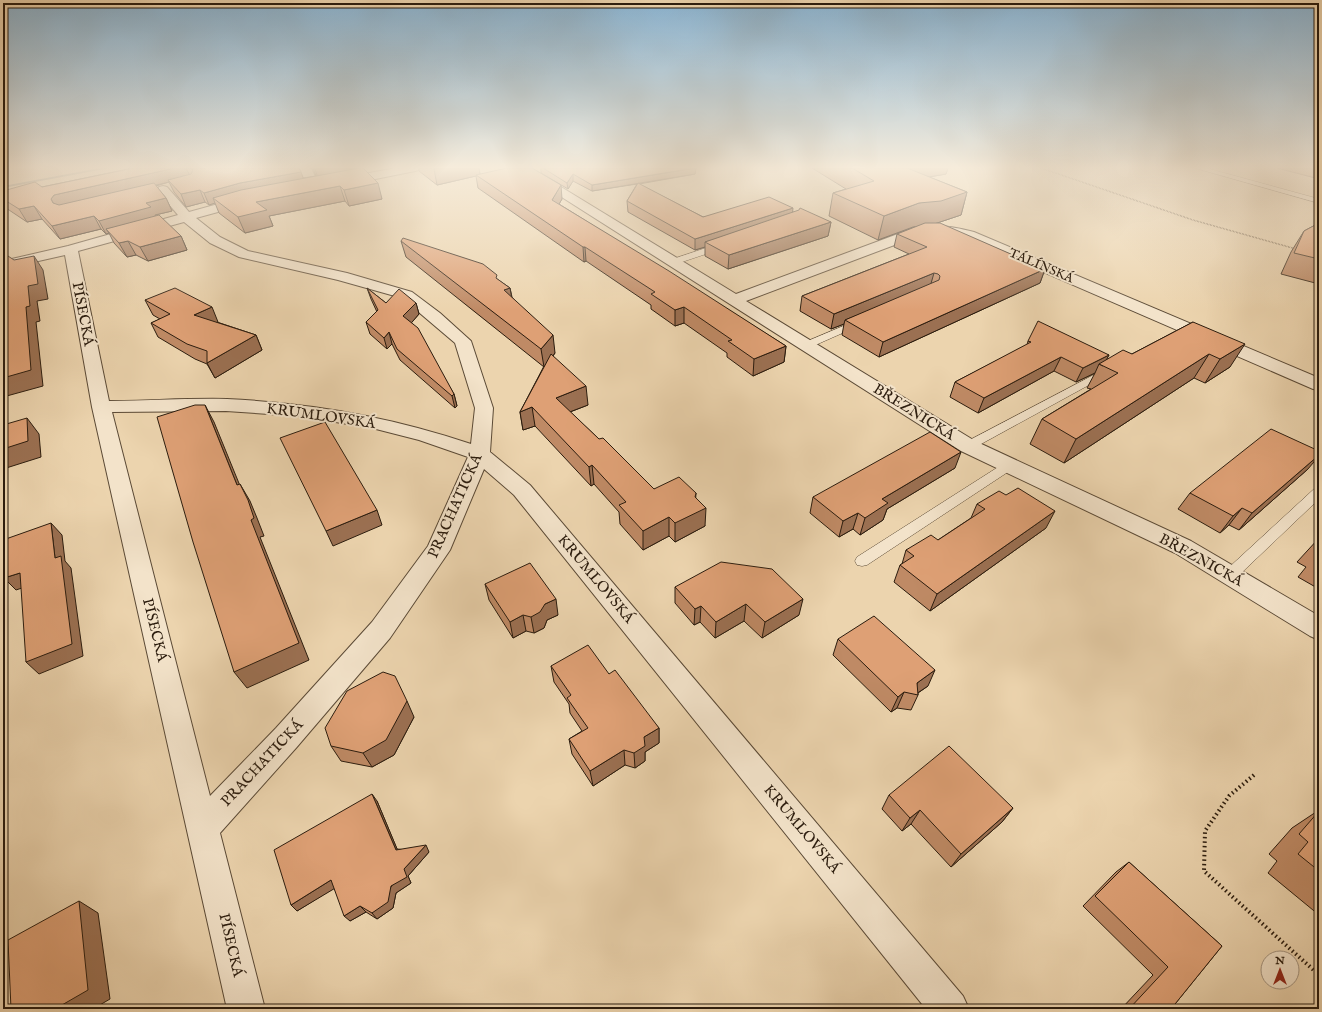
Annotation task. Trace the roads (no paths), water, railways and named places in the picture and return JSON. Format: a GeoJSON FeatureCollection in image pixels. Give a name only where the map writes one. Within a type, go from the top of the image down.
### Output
{"type":"FeatureCollection","features":[{"type":"Feature","properties":{"kind":"street"},"geometry":{"type":"LineString","coordinates":[[3,265],[71,249],[193,215]]}},
{"type":"Feature","properties":{"kind":"street","name":"BŘEZNICKÁ"},"geometry":{"type":"LineString","coordinates":[[598,215],[968,446],[1183,547],[1319,629]]}},
{"type":"Feature","properties":{"kind":"street","name":"PRACHATICKÁ"},"geometry":{"type":"LineString","coordinates":[[186,217],[215,240],[244,254],[342,276],[406,295],[434,316],[463,341],[484,408],[480,454],[438,550],[381,630],[286,738],[203,827]]}},
{"type":"Feature","properties":{"kind":"street","name":"TÁLÍNSKÁ"},"geometry":{"type":"LineString","coordinates":[[735,300],[919,231],[948,231],[969,235],[1319,385]]}},
{"type":"Feature","properties":{"kind":"street","name":"PÍSECKÁ"},"geometry":{"type":"LineString","coordinates":[[71,249],[100,407],[246,1009]]}},
{"type":"Feature","properties":{"kind":"street","name":"KRUMLOVSKÁ"},"geometry":{"type":"LineString","coordinates":[[100,407],[226,405],[299,410],[372,422],[425,435],[480,454],[522,490],[950,1009]]}},
{"type":"Feature","properties":{"kind":"lane"},"geometry":{"type":"LineString","coordinates":[[673,262],[726,244]]}},
{"type":"Feature","properties":{"kind":"lane"},"geometry":{"type":"LineString","coordinates":[[807,345],[872,316]]}},
{"type":"Feature","properties":{"kind":"lane"},"geometry":{"type":"LineString","coordinates":[[968,446],[1105,372]]}},
{"type":"Feature","properties":{"kind":"lane"},"geometry":{"type":"LineString","coordinates":[[862,561],[1010,465]]}},
{"type":"Feature","properties":{"kind":"lane"},"geometry":{"type":"LineString","coordinates":[[1230,575],[1319,492]]}}]}
